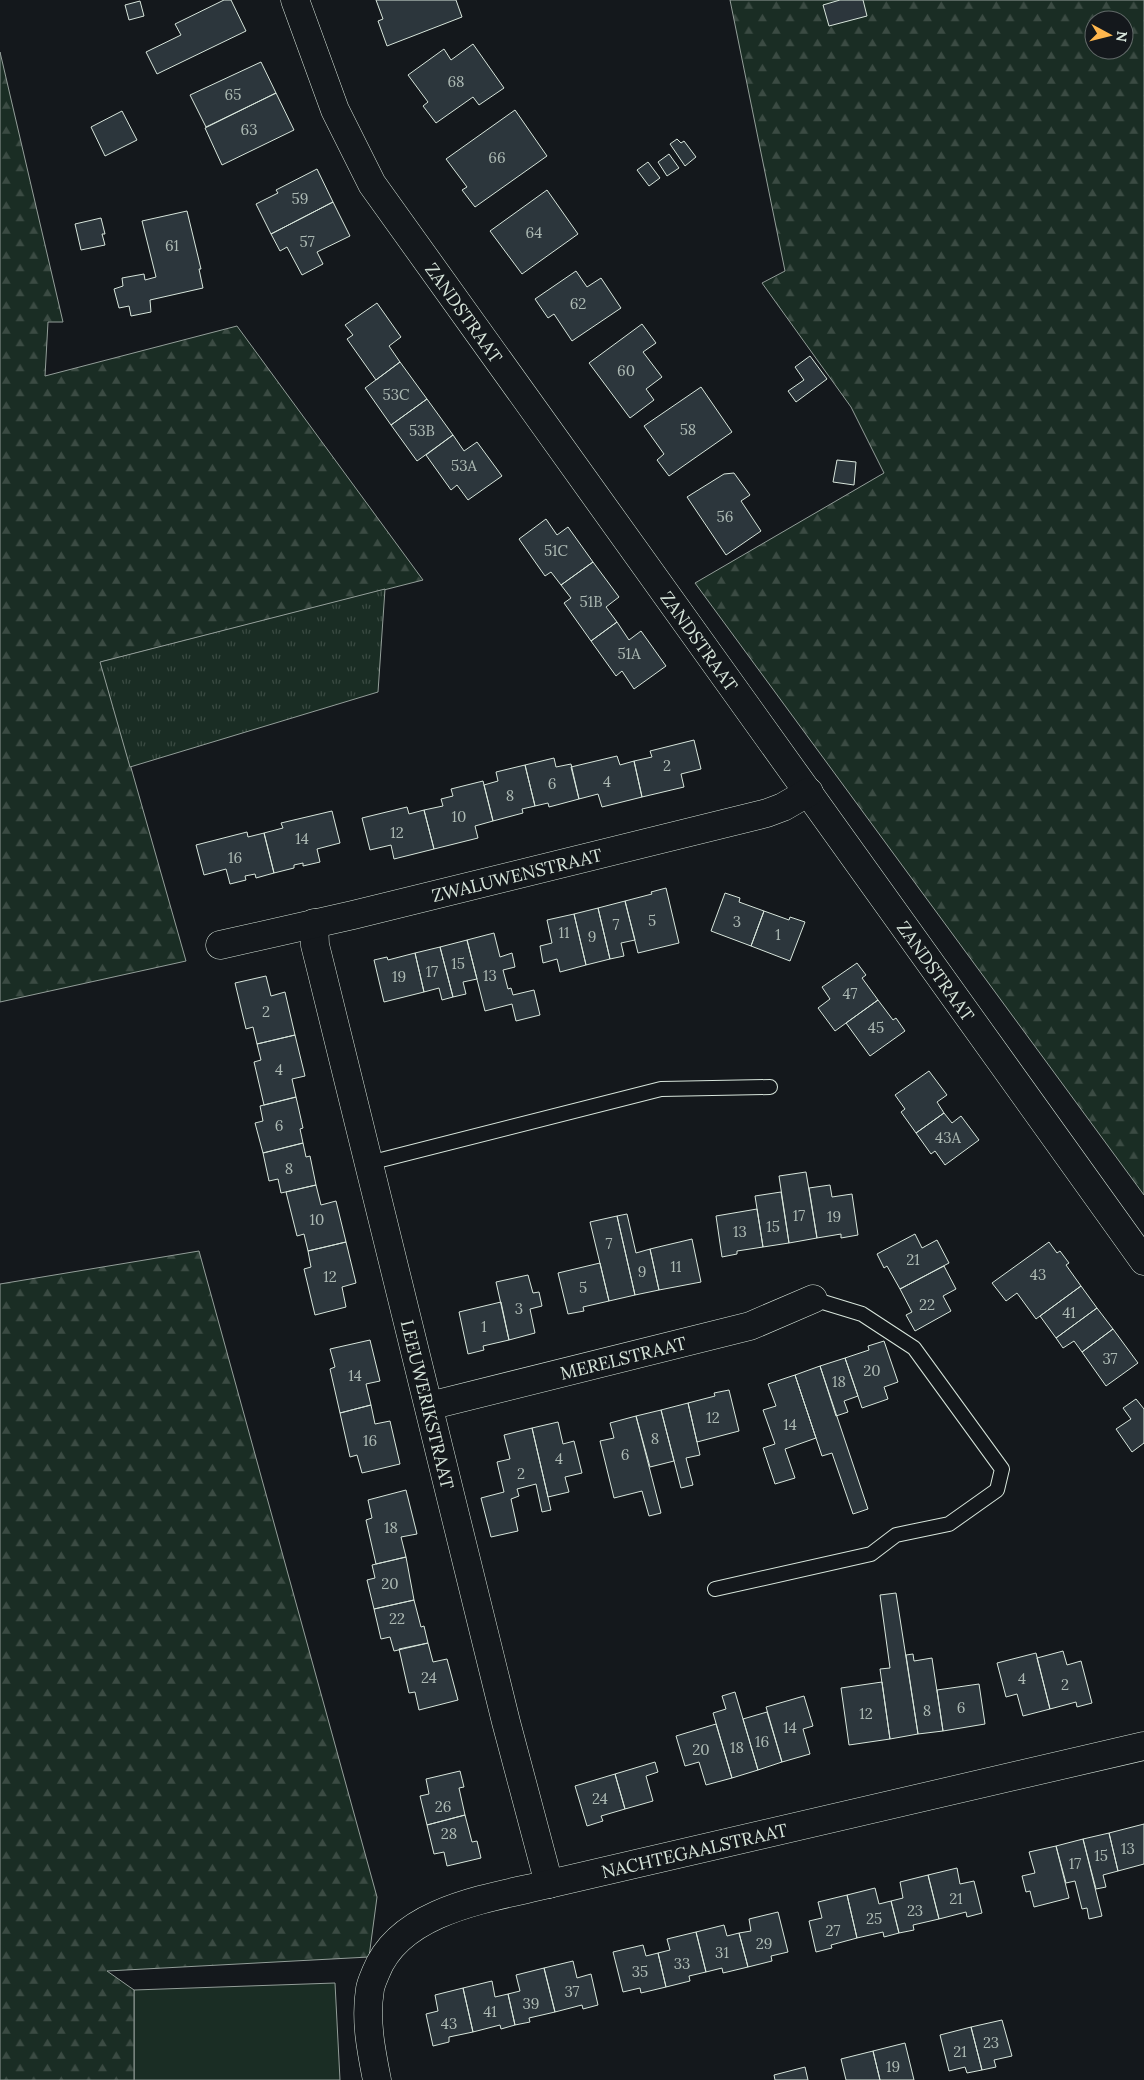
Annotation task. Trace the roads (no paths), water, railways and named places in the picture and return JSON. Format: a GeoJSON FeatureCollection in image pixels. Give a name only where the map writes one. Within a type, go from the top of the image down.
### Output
{"type":"FeatureCollection","features":[{"type":"Feature","properties":{"kind":"street","name":"ZANDSTRAAT"},"geometry":{"type":"LineString","coordinates":[[295,0],[335,110],[372,184],[1144,1262]]}},
{"type":"Feature","properties":{"kind":"street","name":"ZWALUWENSTRAAT"},"geometry":{"type":"LineString","coordinates":[[220,945],[353,915],[767,813],[783,807],[809,792]]}},
{"type":"Feature","properties":{"kind":"street","name":"LEEUWERIKSTRAAT"},"geometry":{"type":"LineString","coordinates":[[314,923],[315,945],[506,1722],[549,1884]]}},
{"type":"Feature","properties":{"kind":"street","name":"MERELSTRAAT"},"geometry":{"type":"LineString","coordinates":[[429,1406],[750,1326],[813,1299]]}},
{"type":"Feature","properties":{"kind":"street","name":"NACHTEGAALSTRAAT"},"geometry":{"type":"LineString","coordinates":[[377,2080],[368,2018],[370,1988],[381,1959],[398,1939],[420,1922],[453,1909],[549,1884],[1144,1746]]}},
{"type":"Feature","properties":{"kind":"lane"},"geometry":{"type":"LineString","coordinates":[[369,1163],[661,1089],[770,1087]]}},
{"type":"Feature","properties":{"kind":"lane"},"geometry":{"type":"LineString","coordinates":[[715,1589],[871,1554],[896,1535],[949,1524],[997,1490],[1002,1469],[914,1348],[862,1314],[813,1299]]}}]}
